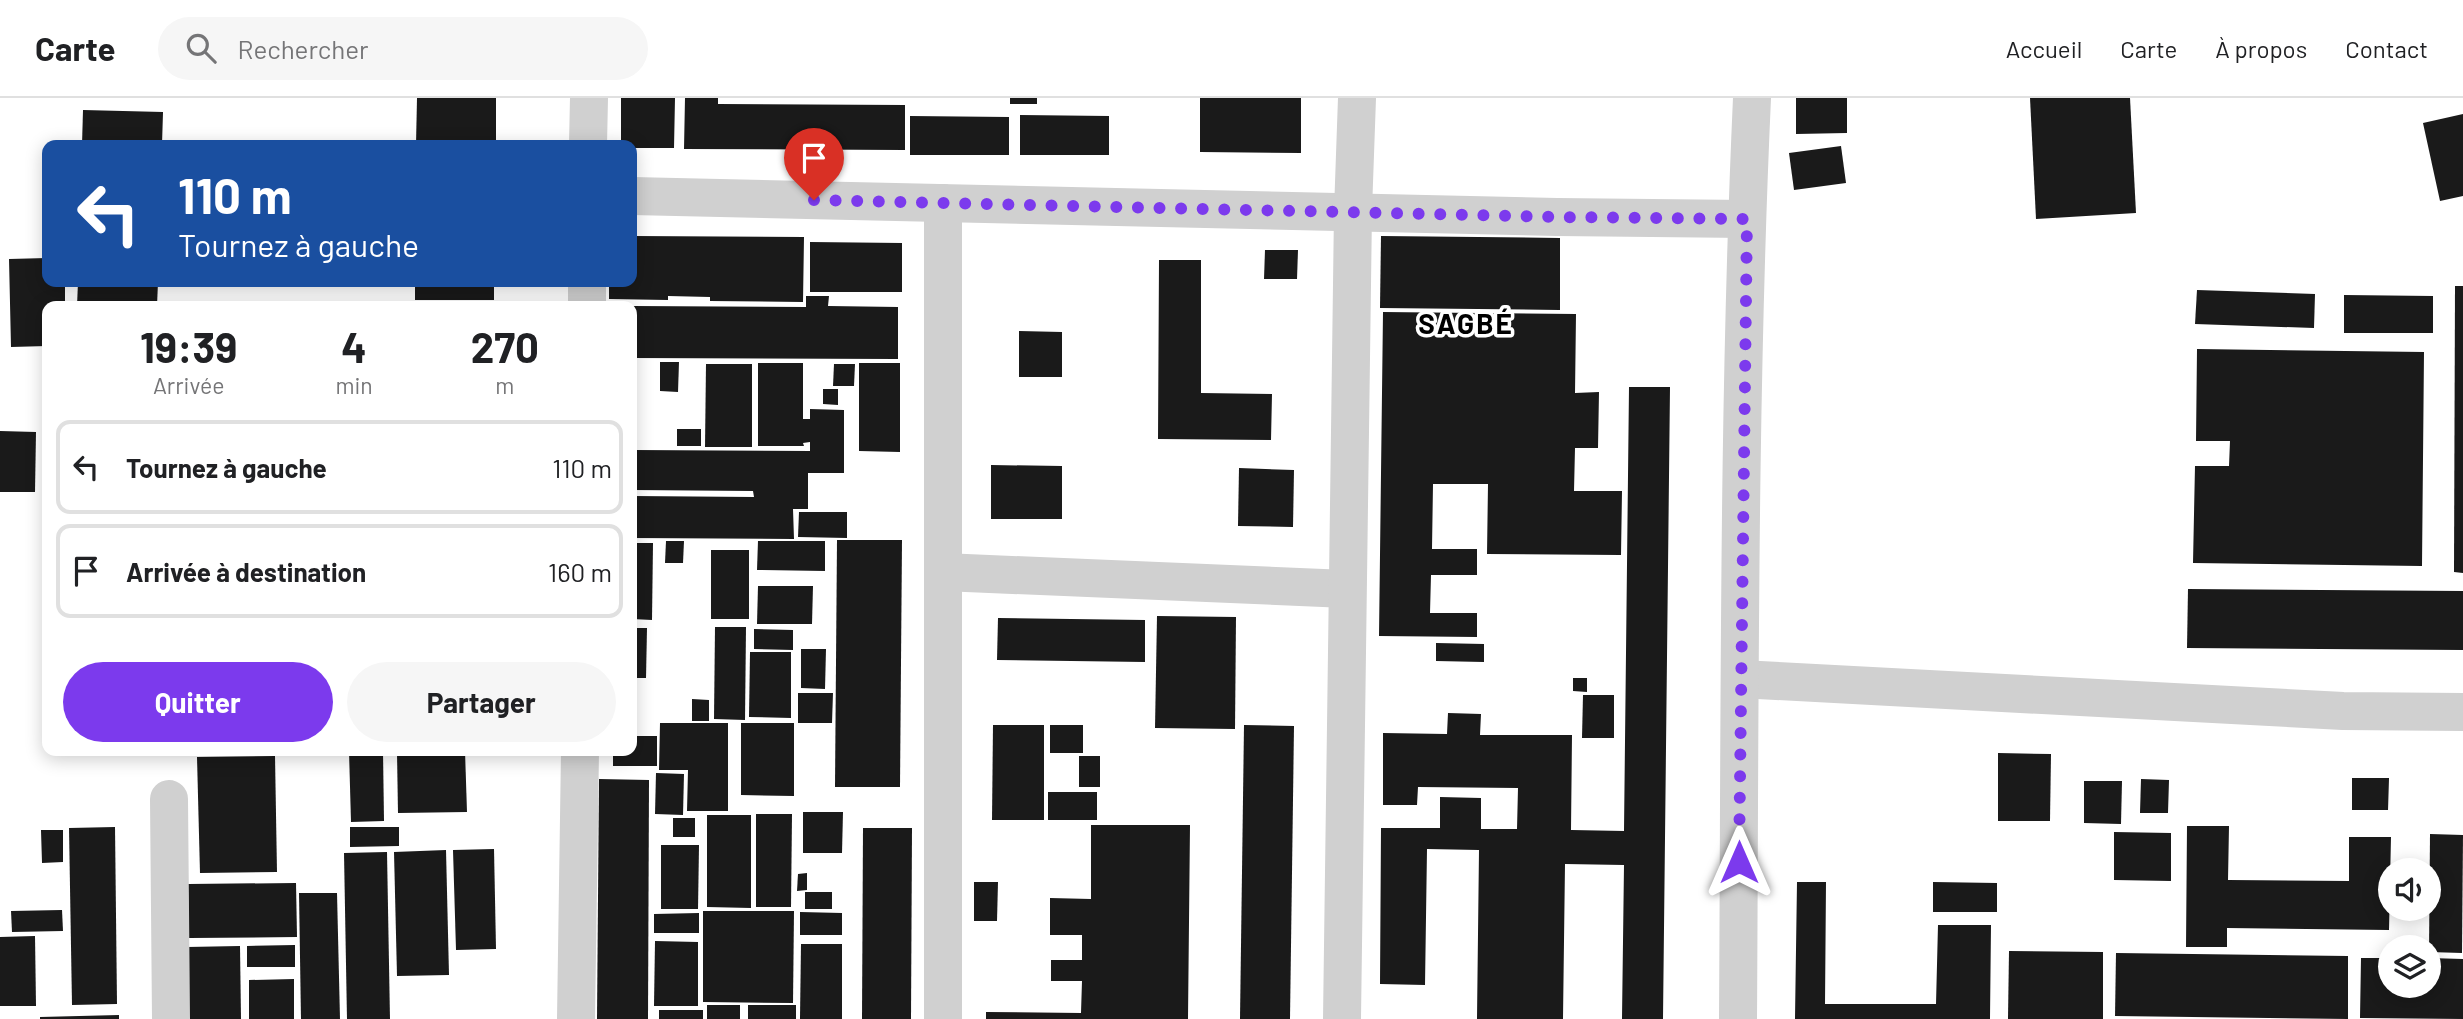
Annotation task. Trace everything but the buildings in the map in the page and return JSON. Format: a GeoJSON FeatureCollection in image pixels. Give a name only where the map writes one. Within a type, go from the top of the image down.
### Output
{"type":"FeatureCollection","features":[{"type":"Feature","properties":{"kind":"street"},"geometry":{"type":"LineString","coordinates":[[588,140],[589,98]]}},
{"type":"Feature","properties":{"kind":"street"},"geometry":{"type":"LineString","coordinates":[[1342,1019],[1353,211],[1357,98]]}},
{"type":"Feature","properties":{"kind":"street"},"geometry":{"type":"LineString","coordinates":[[1738,1019],[1740,679],[1747,219],[1752,98]]}},
{"type":"Feature","properties":{"kind":"street"},"geometry":{"type":"LineString","coordinates":[[637,196],[1747,219]]}},
{"type":"Feature","properties":{"kind":"street"},"geometry":{"type":"LineString","coordinates":[[943,203],[943,1019]]}},
{"type":"Feature","properties":{"kind":"street"},"geometry":{"type":"LineString","coordinates":[[943,572],[1348,589]]}},
{"type":"Feature","properties":{"kind":"street"},"geometry":{"type":"LineString","coordinates":[[1740,679],[2343,710],[2463,712]]}},
{"type":"Feature","properties":{"kind":"street"},"geometry":{"type":"LineString","coordinates":[[576,1019],[580,756]]}},
{"type":"Feature","properties":{"kind":"street"},"geometry":{"type":"LineString","coordinates":[[169,799],[171,1019]]}},
{"type":"Feature","properties":{"kind":"district","name":"SAGBÉ"},"geometry":{"type":"Point","coordinates":[1466,323]}},
{"type":"Feature","properties":{"kind":"route"},"geometry":{"type":"LineString","coordinates":[[814,200],[1747,219],[1739,862]]}}]}
